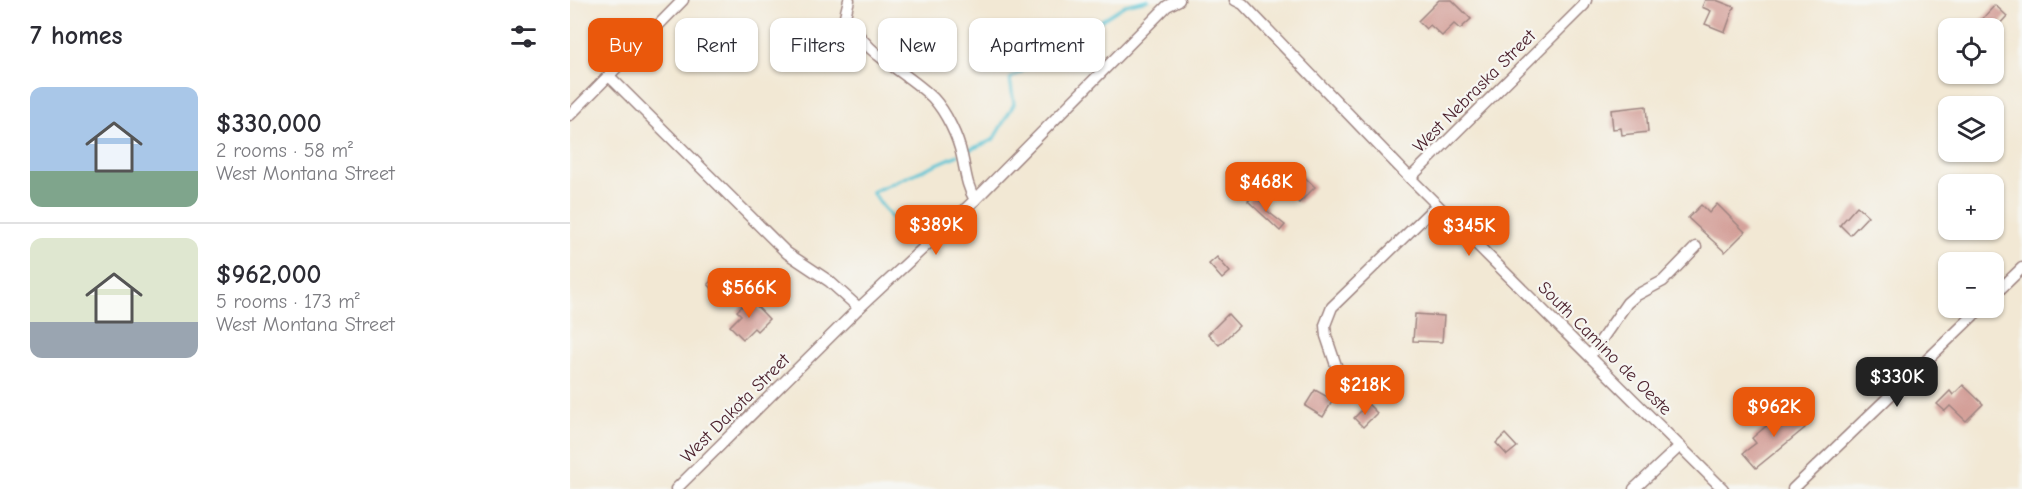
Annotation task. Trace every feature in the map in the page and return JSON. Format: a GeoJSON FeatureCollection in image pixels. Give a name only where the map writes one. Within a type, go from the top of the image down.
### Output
{"type":"FeatureCollection","features":[{"type":"Feature","properties":{"kind":"street"},"geometry":{"type":"LineString","coordinates":[[570,115],[683,0]]}},
{"type":"Feature","properties":{"kind":"street"},"geometry":{"type":"LineString","coordinates":[[849,0],[845,16],[857,34],[875,53],[933,98],[944,114],[957,139],[967,185],[975,200]]}},
{"type":"Feature","properties":{"kind":"street","name":"West Dakota Street"},"geometry":{"type":"LineString","coordinates":[[676,489],[859,308],[975,200],[1167,6],[1179,0]]}},
{"type":"Feature","properties":{"kind":"street","name":"South Camino de Oeste"},"geometry":{"type":"LineString","coordinates":[[1235,0],[1251,13],[1410,178],[1723,489]]}},
{"type":"Feature","properties":{"kind":"street","name":"West Nebraska Street"},"geometry":{"type":"LineString","coordinates":[[1410,178],[1584,5],[1586,0]]}},
{"type":"Feature","properties":{"kind":"street"},"geometry":{"type":"LineString","coordinates":[[609,76],[787,253],[829,281],[859,308]]}},
{"type":"Feature","properties":{"kind":"street"},"geometry":{"type":"LineString","coordinates":[[1344,389],[1326,336],[1325,325],[1332,307],[1437,205]]}},
{"type":"Feature","properties":{"kind":"street"},"geometry":{"type":"LineString","coordinates":[[1590,356],[1627,303],[1663,280],[1696,247]]}},
{"type":"Feature","properties":{"kind":"street"},"geometry":{"type":"LineString","coordinates":[[2004,285],[2022,268]]}},
{"type":"Feature","properties":{"kind":"street"},"geometry":{"type":"LineString","coordinates":[[1794,489],[1971,318]]}},
{"type":"Feature","properties":{"kind":"street"},"geometry":{"type":"LineString","coordinates":[[1634,489],[1680,446]]}},
{"type":"Feature","properties":{"kind":"building"},"geometry":{"type":"Polygon","coordinates":[[[1439,0],[1452,0],[1471,19],[1460,29],[1454,24],[1442,36],[1430,25],[1426,29],[1418,21],[1439,0]]]}},
{"type":"Feature","properties":{"kind":"building"},"geometry":{"type":"Polygon","coordinates":[[[1705,0],[1716,0],[1734,7],[1725,32],[1705,24],[1711,11],[1702,7],[1705,0]]]}},
{"type":"Feature","properties":{"kind":"building"},"geometry":{"type":"Polygon","coordinates":[[[1995,5],[2007,16],[2004,19],[1983,18],[1995,5]]]}},
{"type":"Feature","properties":{"kind":"building"},"geometry":{"type":"Polygon","coordinates":[[[1646,106],[1648,132],[1622,135],[1621,128],[1613,129],[1611,110],[1646,106]]]}},
{"type":"Feature","properties":{"kind":"building"},"geometry":{"type":"Polygon","coordinates":[[[1298,171],[1315,187],[1299,203],[1283,187],[1298,171]]]}},
{"type":"Feature","properties":{"kind":"building"},"geometry":{"type":"Polygon","coordinates":[[[1255,195],[1267,208],[1266,210],[1285,225],[1280,231],[1248,201],[1255,195]]]}},
{"type":"Feature","properties":{"kind":"building"},"geometry":{"type":"Polygon","coordinates":[[[1717,204],[1745,232],[1725,252],[1688,218],[1701,205],[1709,213],[1717,204]]]}},
{"type":"Feature","properties":{"kind":"building"},"geometry":{"type":"Polygon","coordinates":[[[1857,206],[1868,216],[1850,235],[1840,225],[1857,206]]]}},
{"type":"Feature","properties":{"kind":"building"},"geometry":{"type":"Polygon","coordinates":[[[1217,257],[1230,272],[1222,279],[1209,264],[1217,257]]]}},
{"type":"Feature","properties":{"kind":"building"},"geometry":{"type":"Polygon","coordinates":[[[722,271],[729,278],[714,291],[708,284],[722,271]]]}},
{"type":"Feature","properties":{"kind":"building"},"geometry":{"type":"Polygon","coordinates":[[[750,299],[769,319],[757,331],[754,328],[743,339],[730,326],[741,315],[737,311],[750,299]]]}},
{"type":"Feature","properties":{"kind":"building"},"geometry":{"type":"Polygon","coordinates":[[[1228,314],[1239,326],[1219,345],[1208,334],[1228,314]]]}},
{"type":"Feature","properties":{"kind":"building"},"geometry":{"type":"Polygon","coordinates":[[[1415,314],[1444,316],[1442,342],[1413,341],[1415,314]]]}},
{"type":"Feature","properties":{"kind":"building"},"geometry":{"type":"Polygon","coordinates":[[[1963,385],[1983,404],[1966,421],[1950,406],[1945,411],[1937,404],[1950,391],[1953,395],[1963,385]]]}},
{"type":"Feature","properties":{"kind":"building"},"geometry":{"type":"Polygon","coordinates":[[[1315,390],[1333,400],[1323,417],[1305,406],[1315,390]]]}},
{"type":"Feature","properties":{"kind":"building"},"geometry":{"type":"Polygon","coordinates":[[[1368,404],[1377,413],[1363,427],[1354,418],[1368,404]]]}},
{"type":"Feature","properties":{"kind":"building"},"geometry":{"type":"Polygon","coordinates":[[[1788,408],[1805,428],[1756,468],[1743,453],[1756,443],[1752,438],[1788,408]]]}},
{"type":"Feature","properties":{"kind":"building"},"geometry":{"type":"Polygon","coordinates":[[[1505,434],[1517,447],[1507,455],[1496,443],[1505,434]]]}},
{"type":"Feature","properties":{"kind":"waterway"},"geometry":{"type":"LineString","coordinates":[[964,152],[993,140],[1014,104],[1010,79],[1125,5],[1148,0]]}},
{"type":"Feature","properties":{"kind":"waterway"},"geometry":{"type":"LineString","coordinates":[[896,224],[872,192],[958,155]]}}]}
